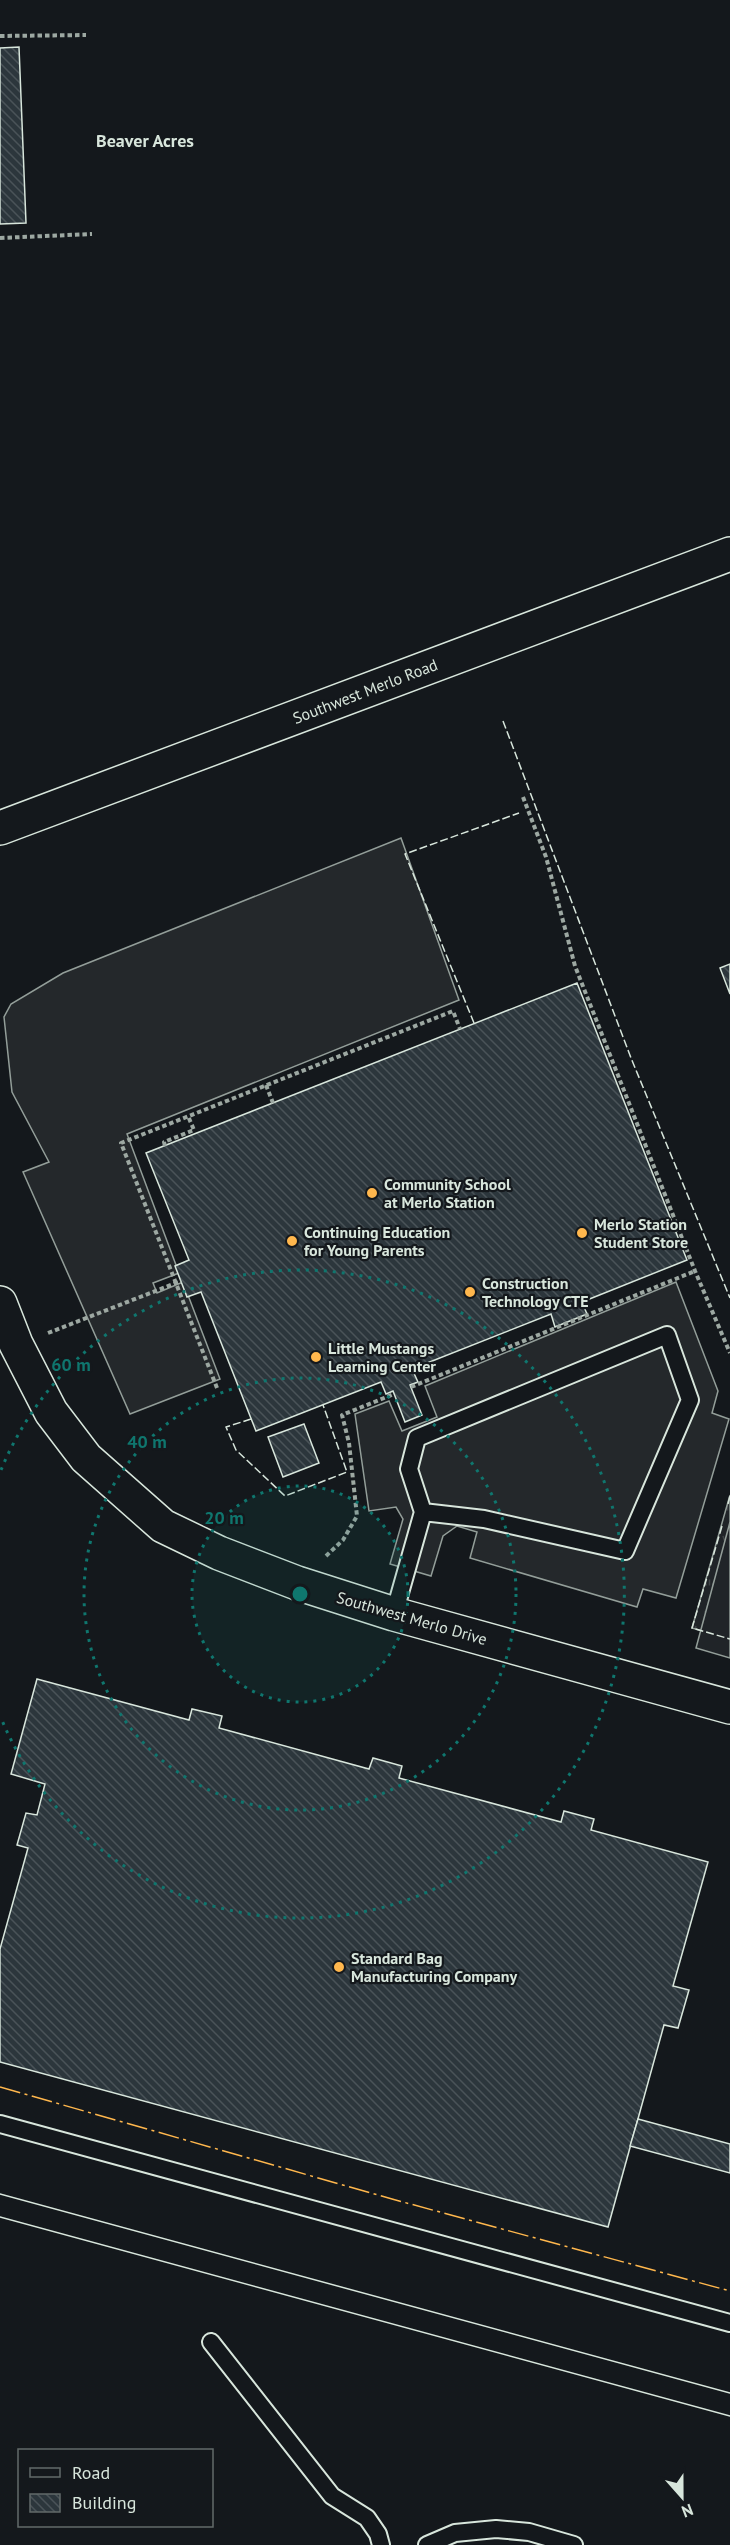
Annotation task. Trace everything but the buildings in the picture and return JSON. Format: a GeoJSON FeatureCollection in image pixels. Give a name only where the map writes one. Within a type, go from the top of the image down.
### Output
{"type":"FeatureCollection","features":[{"type":"Feature","properties":{"kind":"street","name":"Southwest Merlo Road"},"geometry":{"type":"LineString","coordinates":[[0,828],[730,554]]}},
{"type":"Feature","properties":{"kind":"street","name":"Southwest Merlo Drive"},"geometry":{"type":"LineString","coordinates":[[0,1303],[16,1344],[51,1412],[86,1458],[164,1526],[219,1553],[297,1583],[393,1614],[730,1707]]}},
{"type":"Feature","properties":{"kind":"lane"},"geometry":{"type":"LineString","coordinates":[[393,1614],[423,1512],[409,1469],[417,1438],[667,1335],[690,1400],[625,1551],[484,1519],[423,1512]]}},
{"type":"Feature","properties":{"kind":"lane"},"geometry":{"type":"LineString","coordinates":[[0,2124],[730,2323]]}},
{"type":"Feature","properties":{"kind":"lane"},"geometry":{"type":"LineString","coordinates":[[211,2342],[332,2496],[367,2518],[378,2534],[381,2545]]}},
{"type":"Feature","properties":{"kind":"lane"},"geometry":{"type":"LineString","coordinates":[[427,2545],[454,2533],[496,2529],[529,2532],[574,2545]]}},
{"type":"Feature","properties":{"kind":"path"},"geometry":{"type":"LineString","coordinates":[[0,36],[86,35]]}},
{"type":"Feature","properties":{"kind":"path"},"geometry":{"type":"LineString","coordinates":[[0,238],[92,234]]}},
{"type":"Feature","properties":{"kind":"path"},"geometry":{"type":"LineString","coordinates":[[523,797],[546,857],[575,966],[603,1043],[730,1353]]}},
{"type":"Feature","properties":{"kind":"path"},"geometry":{"type":"LineString","coordinates":[[216,1388],[179,1281],[121,1143],[453,1011],[460,1029]]}},
{"type":"Feature","properties":{"kind":"path"},"geometry":{"type":"LineString","coordinates":[[266,1085],[273,1103]]}},
{"type":"Feature","properties":{"kind":"path"},"geometry":{"type":"LineString","coordinates":[[165,1146],[164,1142],[194,1130],[188,1116]]}},
{"type":"Feature","properties":{"kind":"path"},"geometry":{"type":"LineString","coordinates":[[411,1387],[695,1271]]}},
{"type":"Feature","properties":{"kind":"path"},"geometry":{"type":"LineString","coordinates":[[57,1329],[179,1281]]}},
{"type":"Feature","properties":{"kind":"path"},"geometry":{"type":"LineString","coordinates":[[297,1583],[343,1540],[357,1516],[349,1443],[342,1415],[394,1394]]}},
{"type":"Feature","properties":{"kind":"green space"},"geometry":{"type":"Polygon","coordinates":[[[730,1495],[730,1639],[692,1628],[730,1495]]]}},
{"type":"Feature","properties":{"kind":"green space"},"geometry":{"type":"Polygon","coordinates":[[[730,1522],[730,1658],[696,1648],[730,1522]]]}},
{"type":"Feature","properties":{"kind":"shaded area"},"geometry":{"type":"Polygon","coordinates":[[[401,838],[459,1000],[127,1134],[179,1273],[153,1283],[157,1293],[183,1282],[220,1379],[130,1414],[23,1172],[49,1162],[12,1092],[4,1017],[11,1004],[63,973],[401,838]]]}},
{"type":"Feature","properties":{"kind":"shaded area"},"geometry":{"type":"Polygon","coordinates":[[[676,1282],[718,1391],[712,1413],[729,1419],[676,1598],[643,1589],[637,1607],[470,1558],[477,1532],[457,1526],[443,1536],[431,1576],[390,1564],[403,1519],[396,1507],[369,1511],[355,1414],[389,1401],[402,1431],[437,1417],[425,1386],[676,1282]]]}},
{"type":"Feature","properties":{"kind":"tram line"},"geometry":{"type":"LineString","coordinates":[[0,2194],[730,2393]]}},
{"type":"Feature","properties":{"kind":"tram line"},"geometry":{"type":"LineString","coordinates":[[0,2217],[730,2416]]}},
{"type":"Feature","properties":{"kind":"fence"},"geometry":{"type":"LineString","coordinates":[[503,721],[631,1058],[730,1298]]}},
{"type":"Feature","properties":{"kind":"fence"},"geometry":{"type":"LineString","coordinates":[[474,1023],[405,854],[519,813]]}},
{"type":"Feature","properties":{"kind":"fence"},"geometry":{"type":"LineString","coordinates":[[251,1419],[226,1427],[236,1450],[285,1496],[347,1472],[323,1405]]}},
{"type":"Feature","properties":{"kind":"fence"},"geometry":{"type":"LineString","coordinates":[[728,1504],[730,1496]]}},
{"type":"Feature","properties":{"kind":"fence"},"geometry":{"type":"LineString","coordinates":[[722,1526],[692,1628],[730,1639]]}},
{"type":"Feature","properties":{"kind":"power"},"geometry":{"type":"LineString","coordinates":[[0,2087],[392,2199],[730,2291]]}},
{"type":"Feature","properties":{"kind":"place","name":"Community School at Merlo Station"},"geometry":{"type":"Point","coordinates":[372,1193]}},
{"type":"Feature","properties":{"kind":"place","name":"Merlo Station Student Store"},"geometry":{"type":"Point","coordinates":[582,1233]}},
{"type":"Feature","properties":{"kind":"place","name":"Continuing Education for Young Parents"},"geometry":{"type":"Point","coordinates":[292,1241]}},
{"type":"Feature","properties":{"kind":"place","name":"Construction Technology CTE"},"geometry":{"type":"Point","coordinates":[470,1292]}},
{"type":"Feature","properties":{"kind":"place","name":"Little Mustangs Learning Center"},"geometry":{"type":"Point","coordinates":[316,1357]}},
{"type":"Feature","properties":{"kind":"place","name":"Standard Bag Manufacturing Company"},"geometry":{"type":"Point","coordinates":[339,1967]}},
{"type":"Feature","properties":{"kind":"district","name":"Beaver Acres"},"geometry":{"type":"Point","coordinates":[145,140]}}]}
